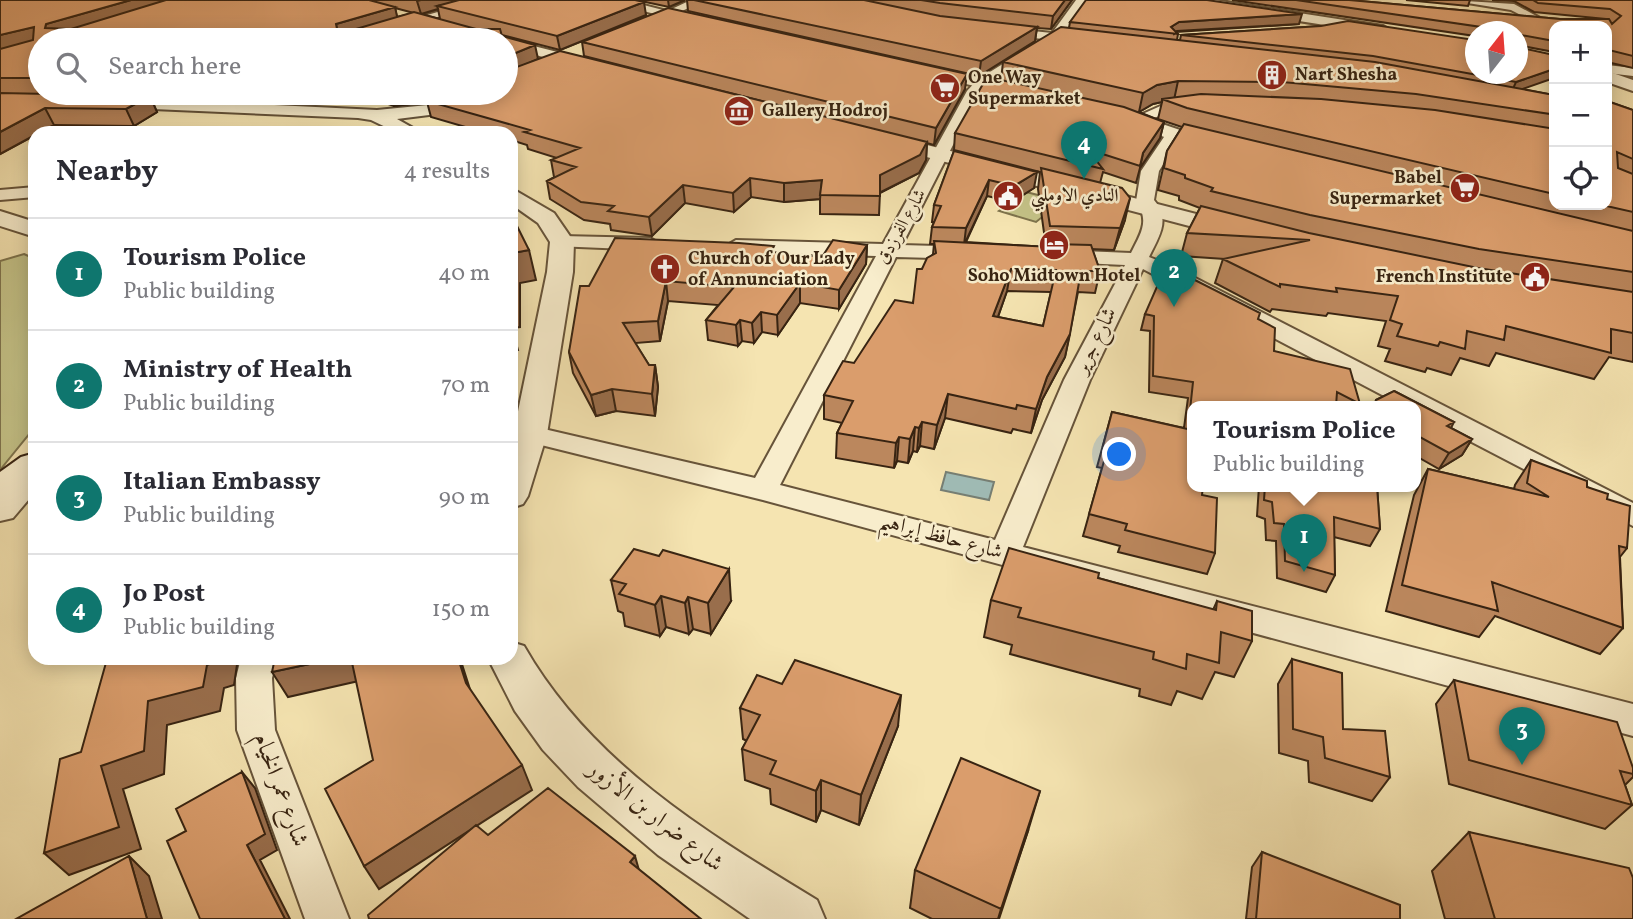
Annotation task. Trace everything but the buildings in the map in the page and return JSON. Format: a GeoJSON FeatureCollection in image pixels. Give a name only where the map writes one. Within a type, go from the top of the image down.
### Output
{"type":"FeatureCollection","features":[{"type":"Feature","properties":{"kind":"main road"},"geometry":{"type":"LineString","coordinates":[[1452,6],[1543,20]]}},
{"type":"Feature","properties":{"kind":"main road"},"geometry":{"type":"LineString","coordinates":[[0,492],[28,473]]}},
{"type":"Feature","properties":{"kind":"street"},"geometry":{"type":"LineString","coordinates":[[390,28],[491,0]]}},
{"type":"Feature","properties":{"kind":"street"},"geometry":{"type":"LineString","coordinates":[[606,0],[719,26]]}},
{"type":"Feature","properties":{"kind":"street"},"geometry":{"type":"LineString","coordinates":[[644,23],[700,0]]}},
{"type":"Feature","properties":{"kind":"street","name":"شارع الفرزدق"},"geometry":{"type":"LineString","coordinates":[[763,490],[972,94],[982,83],[1055,37],[1082,0]]}},
{"type":"Feature","properties":{"kind":"street"},"geometry":{"type":"LineString","coordinates":[[1188,0],[1394,31]]}},
{"type":"Feature","properties":{"kind":"street"},"geometry":{"type":"LineString","coordinates":[[390,13],[443,27]]}},
{"type":"Feature","properties":{"kind":"street"},"geometry":{"type":"LineString","coordinates":[[1292,31],[1346,24]]}},
{"type":"Feature","properties":{"kind":"street"},"geometry":{"type":"LineString","coordinates":[[990,29],[1101,42]]}},
{"type":"Feature","properties":{"kind":"street"},"geometry":{"type":"LineString","coordinates":[[518,46],[614,71]]}},
{"type":"Feature","properties":{"kind":"street"},"geometry":{"type":"LineString","coordinates":[[539,67],[585,48]]}},
{"type":"Feature","properties":{"kind":"street"},"geometry":{"type":"LineString","coordinates":[[907,67],[1047,98]]}},
{"type":"Feature","properties":{"kind":"street"},"geometry":{"type":"LineString","coordinates":[[1612,70],[1633,72]]}},
{"type":"Feature","properties":{"kind":"street"},"geometry":{"type":"LineString","coordinates":[[1612,78],[1633,86]]}},
{"type":"Feature","properties":{"kind":"street"},"geometry":{"type":"LineString","coordinates":[[161,105],[376,116],[431,110],[445,105]]}},
{"type":"Feature","properties":{"kind":"street"},"geometry":{"type":"LineString","coordinates":[[312,111],[331,108],[334,105]]}},
{"type":"Feature","properties":{"kind":"street"},"geometry":{"type":"LineString","coordinates":[[351,105],[398,126]]}},
{"type":"Feature","properties":{"kind":"street"},"geometry":{"type":"LineString","coordinates":[[1149,124],[1146,116],[1159,110],[1215,107]]}},
{"type":"Feature","properties":{"kind":"street"},"geometry":{"type":"LineString","coordinates":[[1100,110],[1174,134],[1242,151]]}},
{"type":"Feature","properties":{"kind":"street","name":"شارع جرير"},"geometry":{"type":"LineString","coordinates":[[1004,554],[1077,380],[1154,227],[1153,211],[1145,201],[1150,171],[1174,134]]}},
{"type":"Feature","properties":{"kind":"street"},"geometry":{"type":"LineString","coordinates":[[863,135],[1262,237]]}},
{"type":"Feature","properties":{"kind":"street"},"geometry":{"type":"LineString","coordinates":[[0,195],[28,193]]}},
{"type":"Feature","properties":{"kind":"street"},"geometry":{"type":"LineString","coordinates":[[518,199],[545,218],[562,242],[560,272],[531,435],[518,475]]}},
{"type":"Feature","properties":{"kind":"street"},"geometry":{"type":"LineString","coordinates":[[0,218],[28,228]]}},
{"type":"Feature","properties":{"kind":"street"},"geometry":{"type":"LineString","coordinates":[[562,242],[671,245]]}},
{"type":"Feature","properties":{"kind":"street"},"geometry":{"type":"LineString","coordinates":[[712,246],[999,254]]}},
{"type":"Feature","properties":{"kind":"street"},"geometry":{"type":"LineString","coordinates":[[1040,255],[1136,259],[1163,269],[1416,401]]}},
{"type":"Feature","properties":{"kind":"street"},"geometry":{"type":"LineString","coordinates":[[1421,404],[1633,516]]}},
{"type":"Feature","properties":{"kind":"street","name":"شارع حافظ إبراهيم"},"geometry":{"type":"LineString","coordinates":[[531,435],[763,490],[1633,720]]}},
{"type":"Feature","properties":{"kind":"street"},"geometry":{"type":"LineString","coordinates":[[0,509],[28,476]]}},
{"type":"Feature","properties":{"kind":"street","name":"شارع عمر الخيام"},"geometry":{"type":"LineString","coordinates":[[257,665],[254,678],[256,730],[327,919]]}},
{"type":"Feature","properties":{"kind":"street","name":"شارع ضرار بن الأزور"},"geometry":{"type":"LineString","coordinates":[[513,665],[554,732],[607,784],[741,884],[798,919]]}},
{"type":"Feature","properties":{"kind":"shaded area"},"geometry":{"type":"Polygon","coordinates":[[[1026,192],[1062,201],[1036,222],[999,211],[1026,192]]]}},
{"type":"Feature","properties":{"kind":"shaded area"},"geometry":{"type":"Polygon","coordinates":[[[24,254],[28,256],[28,436],[0,470],[0,261],[24,254]]]}},
{"type":"Feature","properties":{"kind":"water"},"geometry":{"type":"Polygon","coordinates":[[[946,472],[994,482],[989,500],[941,490],[946,472]]]}},
{"type":"Feature","properties":{"kind":"place","name":"Nart Shesha"},"geometry":{"type":"Point","coordinates":[1272,75]}},
{"type":"Feature","properties":{"kind":"place","name":"One Way Supermarket"},"geometry":{"type":"Point","coordinates":[945,88]}},
{"type":"Feature","properties":{"kind":"place","name":"Gallery Hodroj"},"geometry":{"type":"Point","coordinates":[739,111]}},
{"type":"Feature","properties":{"kind":"place","name":"Jo Post"},"geometry":{"type":"Point","coordinates":[1084,179]}},
{"type":"Feature","properties":{"kind":"place","name":"Babel Supermarket"},"geometry":{"type":"Point","coordinates":[1465,188]}},
{"type":"Feature","properties":{"kind":"place","name":"النادي الاوملبي"},"geometry":{"type":"Point","coordinates":[1008,196]}},
{"type":"Feature","properties":{"kind":"place","name":"Soho Midtown Hotel"},"geometry":{"type":"Point","coordinates":[1054,245]}},
{"type":"Feature","properties":{"kind":"place","name":"Church of Our Lady of Annunciation"},"geometry":{"type":"Point","coordinates":[665,269]}},
{"type":"Feature","properties":{"kind":"place","name":"French Institute"},"geometry":{"type":"Point","coordinates":[1535,277]}},
{"type":"Feature","properties":{"kind":"place","name":"Ministry of Health"},"geometry":{"type":"Point","coordinates":[1174,307]}},
{"type":"Feature","properties":{"kind":"place","name":"Tourism Police"},"geometry":{"type":"Point","coordinates":[1304,572]}},
{"type":"Feature","properties":{"kind":"place","name":"Italian Embassy"},"geometry":{"type":"Point","coordinates":[1522,765]}}]}
